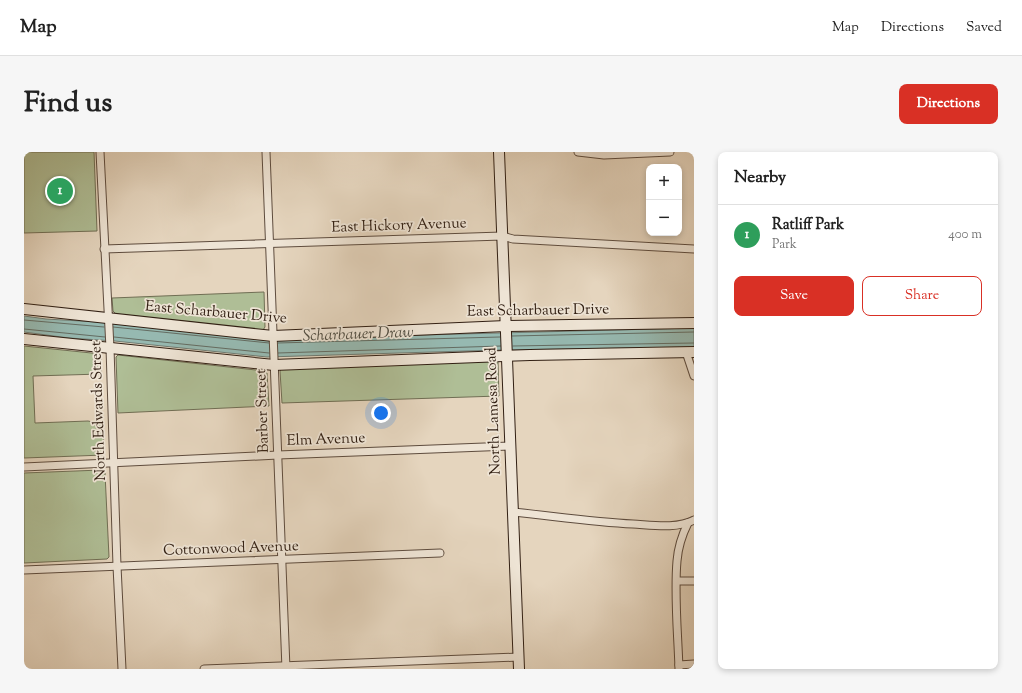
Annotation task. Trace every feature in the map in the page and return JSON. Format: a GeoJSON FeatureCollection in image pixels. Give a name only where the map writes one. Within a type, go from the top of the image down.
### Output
{"type":"FeatureCollection","features":[{"type":"Feature","properties":{"kind":"main road","name":"North Lamesa Road"},"geometry":{"type":"LineString","coordinates":[[499,152],[519,669]]}},
{"type":"Feature","properties":{"kind":"main road","name":"East Scharbauer Drive"},"geometry":{"type":"LineString","coordinates":[[24,309],[273,336],[694,323]]}},
{"type":"Feature","properties":{"kind":"main road"},"geometry":{"type":"LineString","coordinates":[[24,339],[274,365],[507,355],[690,352]]}},
{"type":"Feature","properties":{"kind":"street","name":"North Edwards Street"},"geometry":{"type":"LineString","coordinates":[[100,152],[110,348],[122,669]]}},
{"type":"Feature","properties":{"kind":"street","name":"Barber Street"},"geometry":{"type":"LineString","coordinates":[[266,152],[286,667]]}},
{"type":"Feature","properties":{"kind":"street"},"geometry":{"type":"LineString","coordinates":[[578,152],[604,154],[670,152]]}},
{"type":"Feature","properties":{"kind":"street","name":"East Hickory Avenue"},"geometry":{"type":"LineString","coordinates":[[104,249],[502,236],[513,239],[694,249]]}},
{"type":"Feature","properties":{"kind":"street"},"geometry":{"type":"LineString","coordinates":[[690,352],[694,376]]}},
{"type":"Feature","properties":{"kind":"street","name":"Elm Avenue"},"geometry":{"type":"LineString","coordinates":[[24,467],[510,446]]}},
{"type":"Feature","properties":{"kind":"street"},"geometry":{"type":"LineString","coordinates":[[513,512],[627,524],[669,526],[691,522]]}},
{"type":"Feature","properties":{"kind":"street"},"geometry":{"type":"LineString","coordinates":[[691,522],[682,537],[677,562],[676,581],[679,667],[694,664]]}},
{"type":"Feature","properties":{"kind":"street","name":"Cottonwood Avenue"},"geometry":{"type":"LineString","coordinates":[[24,570],[440,553]]}},
{"type":"Feature","properties":{"kind":"street"},"geometry":{"type":"LineString","coordinates":[[676,581],[694,581]]}},
{"type":"Feature","properties":{"kind":"street"},"geometry":{"type":"LineString","coordinates":[[204,669],[518,657]]}},
{"type":"Feature","properties":{"kind":"green space"},"geometry":{"type":"Polygon","coordinates":[[[24,152],[94,152],[97,231],[24,233],[24,152]]]}},
{"type":"Feature","properties":{"kind":"green space"},"geometry":{"type":"Polygon","coordinates":[[[264,292],[265,327],[263,330],[116,314],[113,311],[112,298],[264,292]]]}},
{"type":"Feature","properties":{"kind":"green space"},"geometry":{"type":"Polygon","coordinates":[[[24,346],[101,354],[101,374],[33,376],[35,423],[88,421],[103,424],[104,455],[24,458],[24,346]]]}},
{"type":"Feature","properties":{"kind":"green space"},"geometry":{"type":"Polygon","coordinates":[[[118,355],[265,371],[267,373],[269,406],[118,413],[116,357],[118,355]]]}},
{"type":"Feature","properties":{"kind":"green space"},"geometry":{"type":"Polygon","coordinates":[[[496,360],[498,362],[499,396],[282,403],[280,371],[284,367],[496,360]]]}},
{"type":"Feature","properties":{"kind":"green space"},"geometry":{"type":"Polygon","coordinates":[[[101,470],[105,473],[109,557],[107,559],[24,563],[24,473],[101,470]]]}},
{"type":"Feature","properties":{"kind":"water"},"geometry":{"type":"Polygon","coordinates":[[[24,316],[46,319],[115,323],[267,339],[694,328],[694,347],[499,350],[267,357],[115,341],[69,338],[24,332],[24,316]]]}},
{"type":"Feature","properties":{"kind":"place","name":"Ratliff Park"},"geometry":{"type":"Point","coordinates":[60,191]}},
{"type":"Feature","properties":{"kind":"water label","name":"Scharbauer Draw"},"geometry":{"type":"Point","coordinates":[358,335]}}]}
